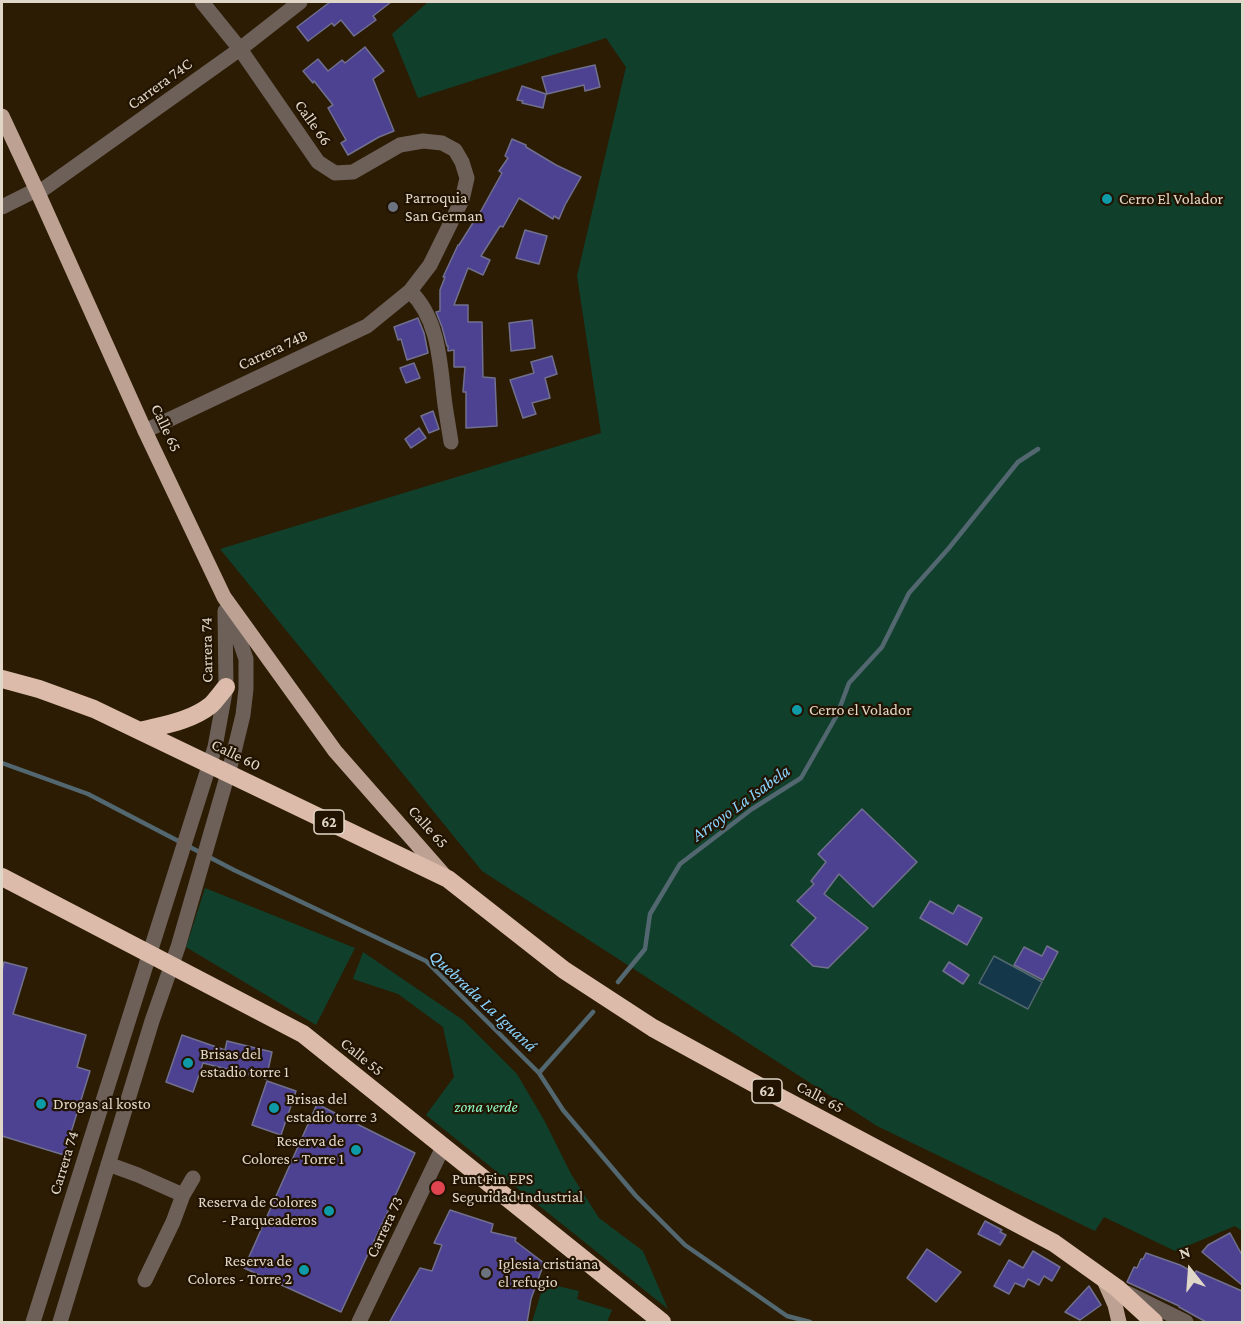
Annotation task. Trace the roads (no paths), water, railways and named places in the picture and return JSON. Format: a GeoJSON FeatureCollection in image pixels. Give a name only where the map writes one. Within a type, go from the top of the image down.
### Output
{"type":"FeatureCollection","features":[{"type":"Feature","properties":{"kind":"highway","name":"Calle 60"},"geometry":{"type":"LineString","coordinates":[[2,679],[39,688],[94,709],[448,879]]}},
{"type":"Feature","properties":{"kind":"highway"},"geometry":{"type":"LineString","coordinates":[[140,731],[180,721],[196,714],[211,704],[226,687]]}},
{"type":"Feature","properties":{"kind":"highway","name":"Calle 55"},"geometry":{"type":"LineString","coordinates":[[2,878],[303,1034],[662,1323]]}},
{"type":"Feature","properties":{"kind":"highway","name":"Calle 65"},"geometry":{"type":"LineString","coordinates":[[448,879],[564,970],[653,1028],[1054,1244],[1117,1288]]}},
{"type":"Feature","properties":{"kind":"highway","name":"62"},"geometry":{"type":"LineString","coordinates":[[1117,1288],[1154,1323]]}},
{"type":"Feature","properties":{"kind":"main road","name":"Calle 65"},"geometry":{"type":"LineString","coordinates":[[2,116],[224,597],[334,752],[448,879]]}},
{"type":"Feature","properties":{"kind":"main road"},"geometry":{"type":"LineString","coordinates":[[1102,1276],[1119,1323]]}},
{"type":"Feature","properties":{"kind":"street","name":"Calle 66"},"geometry":{"type":"LineString","coordinates":[[202,2],[240,49],[318,162],[335,173],[353,172],[400,146],[423,141],[442,143],[454,150],[462,162]]}},
{"type":"Feature","properties":{"kind":"street","name":"Carrera 74C"},"geometry":{"type":"LineString","coordinates":[[2,207],[37,192],[240,49],[300,2]]}},
{"type":"Feature","properties":{"kind":"street","name":"Carrera 74B"},"geometry":{"type":"LineString","coordinates":[[145,430],[367,326],[410,291],[430,265],[462,200],[467,178],[462,162]]}},
{"type":"Feature","properties":{"kind":"street"},"geometry":{"type":"LineString","coordinates":[[410,291],[423,307],[437,343],[451,442]]}},
{"type":"Feature","properties":{"kind":"street","name":"Carrera 74"},"geometry":{"type":"LineString","coordinates":[[33,1323],[214,747],[226,687],[224,597]]}},
{"type":"Feature","properties":{"kind":"street","name":"Carrera 74"},"geometry":{"type":"LineString","coordinates":[[60,1323],[152,1021],[172,965],[243,715],[246,659],[224,597]]}},
{"type":"Feature","properties":{"kind":"street","name":"Carrera 73"},"geometry":{"type":"LineString","coordinates":[[359,1323],[443,1147]]}},
{"type":"Feature","properties":{"kind":"street"},"geometry":{"type":"LineString","coordinates":[[108,1164],[183,1195]]}},
{"type":"Feature","properties":{"kind":"street"},"geometry":{"type":"LineString","coordinates":[[145,1280],[173,1222],[183,1195],[193,1178]]}},
{"type":"Feature","properties":{"kind":"street"},"geometry":{"type":"LineString","coordinates":[[1117,1288],[1186,1323]]}},
{"type":"Feature","properties":{"kind":"water"},"geometry":{"type":"Polygon","coordinates":[[[994,956],[1042,982],[1028,1009],[979,983],[994,956]]]}},
{"type":"Feature","properties":{"kind":"waterway","name":"Arroyo La Isabela"},"geometry":{"type":"LineString","coordinates":[[618,982],[645,949],[650,914],[680,864],[752,809],[801,778],[837,715],[849,683],[882,647],[909,593],[949,548],[1018,462],[1038,449]]}},
{"type":"Feature","properties":{"kind":"waterway","name":"Quebrada La Iguaná"},"geometry":{"type":"LineString","coordinates":[[2,763],[88,794],[234,870],[426,961],[539,1073],[563,1110],[636,1196],[685,1245],[787,1316],[810,1322]]}},
{"type":"Feature","properties":{"kind":"waterway","name":"Arroyo La Isabela"},"geometry":{"type":"LineString","coordinates":[[539,1073],[593,1012]]}},
{"type":"Feature","properties":{"kind":"place","name":"Cerro El Volador"},"geometry":{"type":"Point","coordinates":[1107,199]}},
{"type":"Feature","properties":{"kind":"place","name":"Parroquia San German"},"geometry":{"type":"Point","coordinates":[393,207]}},
{"type":"Feature","properties":{"kind":"place","name":"Cerro el Volador"},"geometry":{"type":"Point","coordinates":[797,710]}},
{"type":"Feature","properties":{"kind":"place","name":"Brisas del estadio torre 1"},"geometry":{"type":"Point","coordinates":[188,1063]}},
{"type":"Feature","properties":{"kind":"place","name":"Drogas al kosto"},"geometry":{"type":"Point","coordinates":[41,1104]}},
{"type":"Feature","properties":{"kind":"place","name":"Brisas del estadio torre 3"},"geometry":{"type":"Point","coordinates":[274,1108]}},
{"type":"Feature","properties":{"kind":"place","name":"Reserva de Colores - Torre 1"},"geometry":{"type":"Point","coordinates":[356,1150]}},
{"type":"Feature","properties":{"kind":"place","name":"Punt Fin EPS Seguridad Industrial"},"geometry":{"type":"Point","coordinates":[438,1188]}},
{"type":"Feature","properties":{"kind":"place","name":"Reserva de Colores - Parqueaderos"},"geometry":{"type":"Point","coordinates":[329,1211]}},
{"type":"Feature","properties":{"kind":"place","name":"Reserva de Colores - Torre 2"},"geometry":{"type":"Point","coordinates":[304,1270]}},
{"type":"Feature","properties":{"kind":"place","name":"Iglesia cristiana el refugio"},"geometry":{"type":"Point","coordinates":[486,1273]}},
{"type":"Feature","properties":{"kind":"park label","name":"zona verde"},"geometry":{"type":"Point","coordinates":[486,1107]}}]}
